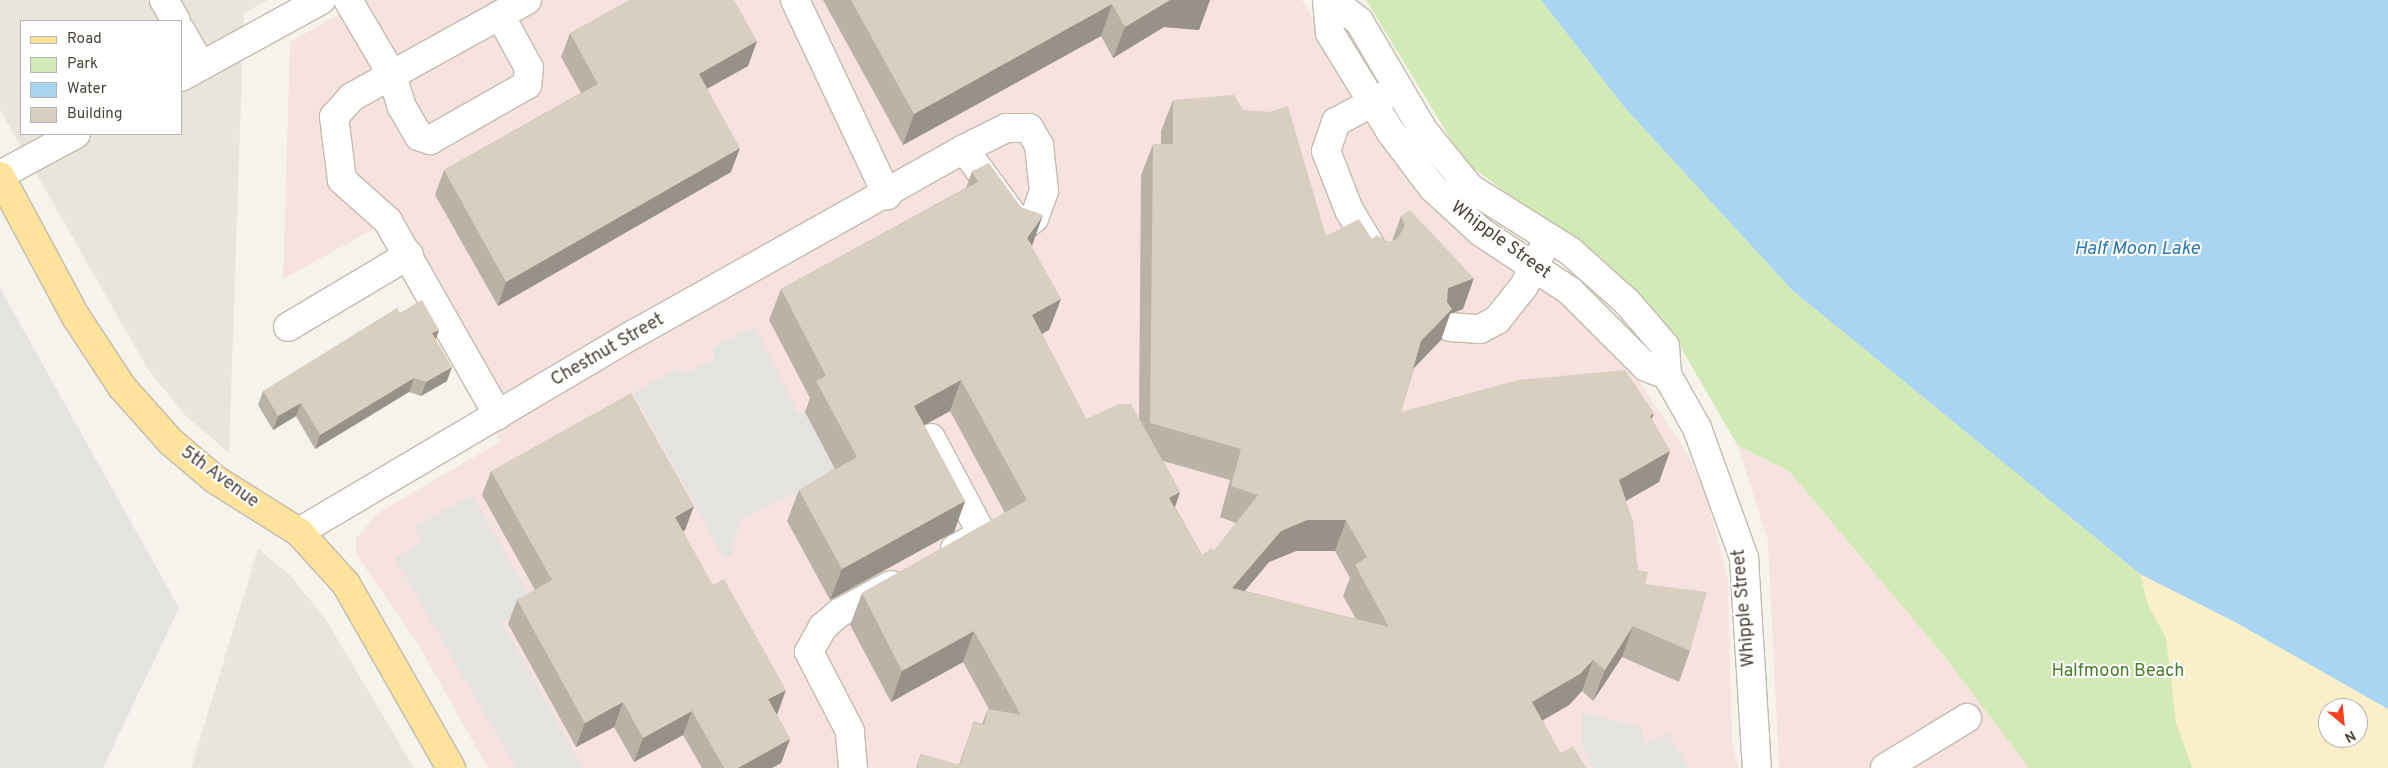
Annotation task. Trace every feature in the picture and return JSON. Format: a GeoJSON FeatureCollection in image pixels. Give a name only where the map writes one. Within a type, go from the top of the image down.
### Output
{"type":"FeatureCollection","features":[{"type":"Feature","properties":{"kind":"main road","name":"5th Avenue"},"geometry":{"type":"LineString","coordinates":[[0,175],[94,348],[146,417],[216,480],[299,532],[346,584],[450,768]]}},
{"type":"Feature","properties":{"kind":"street"},"geometry":{"type":"LineString","coordinates":[[164,0],[175,20]]}},
{"type":"Feature","properties":{"kind":"street"},"geometry":{"type":"LineString","coordinates":[[182,35],[191,72],[321,0]]}},
{"type":"Feature","properties":{"kind":"street"},"geometry":{"type":"LineString","coordinates":[[348,0],[392,75],[402,108],[420,136],[437,139],[527,85],[529,68],[500,15]]}},
{"type":"Feature","properties":{"kind":"street"},"geometry":{"type":"LineString","coordinates":[[498,415],[388,221],[348,187],[338,170],[337,110],[392,75],[527,0]]}},
{"type":"Feature","properties":{"kind":"street"},"geometry":{"type":"LineString","coordinates":[[795,0],[888,195]]}},
{"type":"Feature","properties":{"kind":"street","name":"Whipple Street"},"geometry":{"type":"LineString","coordinates":[[1327,0],[1330,33],[1410,159],[1453,210],[1580,300],[1646,366],[1667,375]]}},
{"type":"Feature","properties":{"kind":"street","name":"Whipple Street"},"geometry":{"type":"LineString","coordinates":[[1332,0],[1359,21],[1423,130],[1470,188],[1547,236],[1600,276],[1648,325],[1665,346],[1667,375],[1701,436],[1744,558],[1757,768]]}},
{"type":"Feature","properties":{"kind":"street"},"geometry":{"type":"LineString","coordinates":[[1378,257],[1349,210],[1326,150],[1336,122],[1372,101],[1399,90]]}},
{"type":"Feature","properties":{"kind":"street"},"geometry":{"type":"LineString","coordinates":[[0,175],[74,135]]}},
{"type":"Feature","properties":{"kind":"street","name":"Chestnut Street"},"geometry":{"type":"LineString","coordinates":[[299,532],[636,333],[888,195],[964,149]]}},
{"type":"Feature","properties":{"kind":"street"},"geometry":{"type":"LineString","coordinates":[[1450,327],[1480,329],[1497,320],[1536,268],[1547,236]]}},
{"type":"Feature","properties":{"kind":"street"},"geometry":{"type":"LineString","coordinates":[[288,327],[409,255]]}},
{"type":"Feature","properties":{"kind":"street"},"geometry":{"type":"LineString","coordinates":[[854,766],[850,731],[809,652],[823,627],[839,614],[982,534],[931,438]]}},
{"type":"Feature","properties":{"kind":"street"},"geometry":{"type":"LineString","coordinates":[[1885,768],[1967,718]]}},
{"type":"Feature","properties":{"kind":"shaded area"},"geometry":{"type":"Polygon","coordinates":[[[0,0],[268,0],[244,13],[229,453],[186,416],[149,371],[0,110],[0,0]]]}},
{"type":"Feature","properties":{"kind":"shaded area"},"geometry":{"type":"Polygon","coordinates":[[[364,0],[1302,0],[1380,134],[1619,352],[1683,447],[1704,487],[1728,580],[1732,738],[1738,768],[488,768],[418,644],[356,554],[356,538],[378,513],[500,442],[379,226],[283,279],[290,42],[364,0]]]}},
{"type":"Feature","properties":{"kind":"shaded area"},"geometry":{"type":"Polygon","coordinates":[[[0,288],[179,608],[103,768],[0,768],[0,288]]]}},
{"type":"Feature","properties":{"kind":"shaded area"},"geometry":{"type":"Polygon","coordinates":[[[754,326],[798,414],[805,412],[845,488],[804,512],[793,494],[740,520],[731,556],[724,557],[633,393],[676,369],[683,374],[715,358],[712,348],[754,326]]]}},
{"type":"Feature","properties":{"kind":"shaded area"},"geometry":{"type":"Polygon","coordinates":[[[1738,446],[1789,471],[1944,656],[2030,768],[1779,768],[1768,541],[1738,446]]]}},
{"type":"Feature","properties":{"kind":"shaded area"},"geometry":{"type":"Polygon","coordinates":[[[472,495],[534,603],[502,622],[583,768],[516,768],[395,558],[422,542],[414,527],[472,495]]]}},
{"type":"Feature","properties":{"kind":"shaded area"},"geometry":{"type":"Polygon","coordinates":[[[258,549],[291,576],[326,620],[414,768],[191,768],[258,549]]]}},
{"type":"Feature","properties":{"kind":"shaded area"},"geometry":{"type":"Polygon","coordinates":[[[1583,712],[1642,728],[1644,745],[1668,733],[1688,768],[1593,768],[1581,743],[1583,712]]]}},
{"type":"Feature","properties":{"kind":"green space","name":"Halfmoon Beach"},"geometry":{"type":"Polygon","coordinates":[[[1366,0],[1541,0],[1625,108],[1792,290],[2140,574],[2368,698],[2318,698],[2318,748],[2368,748],[2368,698],[2388,709],[2388,768],[2029,768],[1944,656],[1789,471],[1738,446],[1670,329],[1631,286],[1464,161],[1366,0]]]}},
{"type":"Feature","properties":{"kind":"sand"},"geometry":{"type":"Polygon","coordinates":[[[2140,574],[2235,622],[2388,709],[2388,768],[2192,768],[2176,723],[2166,638],[2148,605],[2140,574]]]}},
{"type":"Feature","properties":{"kind":"water","name":"Half Moon Lake"},"geometry":{"type":"Polygon","coordinates":[[[1541,0],[2388,0],[2388,709],[2235,622],[2140,574],[1792,290],[1625,108],[1541,0]]]}},
{"type":"Feature","properties":{"kind":"building"},"geometry":{"type":"Polygon","coordinates":[[[629,0],[734,0],[757,41],[699,74],[740,148],[506,282],[444,170],[598,84],[570,33],[629,0]]]}},
{"type":"Feature","properties":{"kind":"building"},"geometry":{"type":"Polygon","coordinates":[[[851,0],[1170,0],[1125,27],[1112,4],[914,114],[851,0]]]}},
{"type":"Feature","properties":{"kind":"building"},"geometry":{"type":"Polygon","coordinates":[[[1234,95],[1243,110],[1270,112],[1288,106],[1326,236],[1359,219],[1372,239],[1377,235],[1389,242],[1397,239],[1405,226],[1401,216],[1410,210],[1474,278],[1448,288],[1447,302],[1452,309],[1421,341],[1401,412],[1518,380],[1625,370],[1654,413],[1650,416],[1670,451],[1619,480],[1633,521],[1638,570],[1648,572],[1645,584],[1707,592],[1690,651],[1633,626],[1605,670],[1593,660],[1580,674],[1532,702],[1560,753],[1573,746],[1586,768],[917,768],[921,754],[960,765],[974,721],[984,725],[988,709],[1021,715],[974,631],[902,671],[862,593],[1027,500],[961,380],[914,406],[965,501],[842,569],[799,490],[857,457],[816,381],[826,376],[781,289],[978,182],[972,171],[989,163],[1021,207],[1043,215],[1027,238],[1061,299],[1032,315],[1086,419],[1119,404],[1131,404],[1180,492],[1169,498],[1202,555],[1212,548],[1214,551],[1258,495],[1231,486],[1241,449],[1150,423],[1153,144],[1173,144],[1173,100],[1234,95]],[[1307,520],[1281,531],[1232,588],[1389,627],[1355,565],[1367,557],[1346,520],[1307,520]]]}},
{"type":"Feature","properties":{"kind":"building"},"geometry":{"type":"Polygon","coordinates":[[[422,300],[439,330],[432,333],[452,367],[426,382],[414,378],[320,435],[301,403],[278,416],[263,391],[397,308],[400,313],[422,300]]]}},
{"type":"Feature","properties":{"kind":"building"},"geometry":{"type":"Polygon","coordinates":[[[631,393],[694,506],[675,517],[713,585],[724,579],[786,690],[768,699],[790,739],[738,768],[724,768],[692,711],[643,738],[623,702],[585,723],[517,600],[552,580],[491,471],[631,393]]]}}]}
